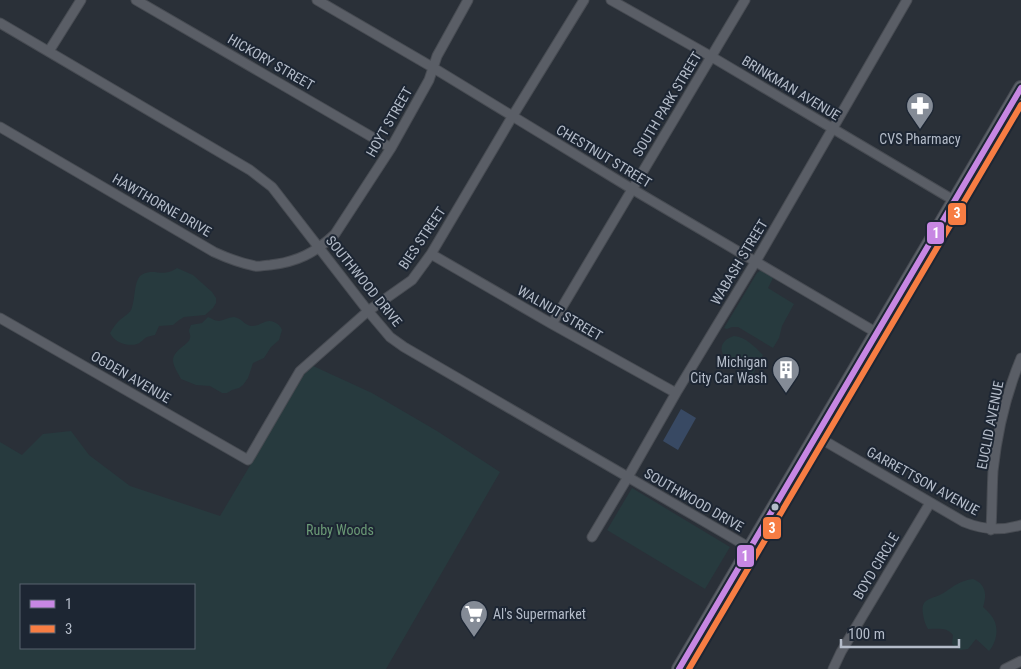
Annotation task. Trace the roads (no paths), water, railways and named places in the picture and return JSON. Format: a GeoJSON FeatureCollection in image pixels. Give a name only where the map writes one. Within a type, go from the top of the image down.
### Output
{"type":"FeatureCollection","features":[{"type":"Feature","properties":{"kind":"main road"},"geometry":{"type":"LineString","coordinates":[[679,669],[1021,88]]}},
{"type":"Feature","properties":{"kind":"street"},"geometry":{"type":"LineString","coordinates":[[49,51],[81,0]]}},
{"type":"Feature","properties":{"kind":"street","name":"HICKORY STREET"},"geometry":{"type":"LineString","coordinates":[[136,0],[391,148]]}},
{"type":"Feature","properties":{"kind":"street","name":"CHESTNUT STREET"},"geometry":{"type":"LineString","coordinates":[[317,0],[877,333]]}},
{"type":"Feature","properties":{"kind":"street","name":"HOYT STREET"},"geometry":{"type":"LineString","coordinates":[[319,248],[335,234],[391,148],[429,80],[437,56],[468,0]]}},
{"type":"Feature","properties":{"kind":"street","name":"BIES STREET"},"geometry":{"type":"LineString","coordinates":[[248,460],[300,371],[368,312],[412,280],[432,254],[512,117],[584,0]]}},
{"type":"Feature","properties":{"kind":"street","name":"BRINKMAN AVENUE"},"geometry":{"type":"LineString","coordinates":[[611,0],[712,57],[955,201]]}},
{"type":"Feature","properties":{"kind":"street","name":"SOUTH PARK STREET"},"geometry":{"type":"LineString","coordinates":[[552,324],[745,0]]}},
{"type":"Feature","properties":{"kind":"street","name":"WABASH STREET"},"geometry":{"type":"LineString","coordinates":[[592,537],[756,261],[907,0]]}},
{"type":"Feature","properties":{"kind":"street","name":"SOUTHWOOD DRIVE"},"geometry":{"type":"LineString","coordinates":[[0,23],[250,170],[272,187],[368,312],[390,336],[404,347],[750,548]]}},
{"type":"Feature","properties":{"kind":"street","name":"HAWTHORNE DRIVE"},"geometry":{"type":"LineString","coordinates":[[0,127],[214,252],[234,260],[257,266],[287,263],[310,254],[319,248]]}},
{"type":"Feature","properties":{"kind":"street","name":"WALNUT STREET"},"geometry":{"type":"LineString","coordinates":[[432,254],[676,393]]}},
{"type":"Feature","properties":{"kind":"street","name":"OGDEN AVENUE"},"geometry":{"type":"LineString","coordinates":[[0,318],[248,460]]}},
{"type":"Feature","properties":{"kind":"street","name":"EUCLID AVENUE"},"geometry":{"type":"LineString","coordinates":[[992,530],[993,473],[998,442],[1013,377],[1021,358]]}},
{"type":"Feature","properties":{"kind":"street","name":"GARRETTSON AVENUE"},"geometry":{"type":"LineString","coordinates":[[816,436],[972,526],[992,530],[1021,525]]}},
{"type":"Feature","properties":{"kind":"street","name":"BOYD CIRCLE"},"geometry":{"type":"LineString","coordinates":[[833,669],[841,652],[930,503]]}},
{"type":"Feature","properties":{"kind":"street"},"geometry":{"type":"LineString","coordinates":[[1005,669],[1021,660]]}},
{"type":"Feature","properties":{"kind":"water"},"geometry":{"type":"Polygon","coordinates":[[[681,409],[696,418],[678,450],[663,441],[681,409]]]}},
{"type":"Feature","properties":{"kind":"place","name":"CVS Pharmacy"},"geometry":{"type":"Point","coordinates":[920,130]}},
{"type":"Feature","properties":{"kind":"place","name":"Michigan City Car Wash"},"geometry":{"type":"Point","coordinates":[786,394]}},
{"type":"Feature","properties":{"kind":"place","name":"Al's Supermarket"},"geometry":{"type":"Point","coordinates":[474,638]}},
{"type":"Feature","properties":{"kind":"park label","name":"Ruby Woods"},"geometry":{"type":"Point","coordinates":[340,530]}}]}
